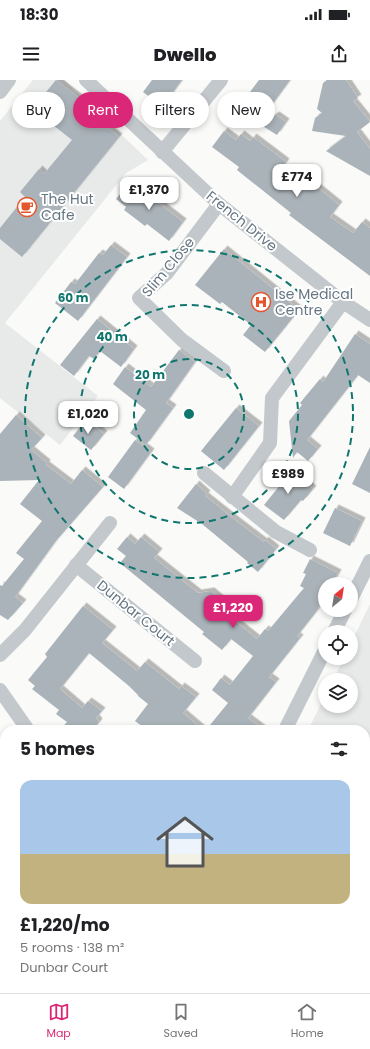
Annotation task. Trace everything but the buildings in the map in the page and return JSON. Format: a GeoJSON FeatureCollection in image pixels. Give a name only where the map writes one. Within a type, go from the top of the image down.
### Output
{"type":"FeatureCollection","features":[{"type":"Feature","properties":{"kind":"street"},"geometry":{"type":"LineString","coordinates":[[0,92],[9,80]]}},
{"type":"Feature","properties":{"kind":"street","name":"French Drive"},"geometry":{"type":"LineString","coordinates":[[86,80],[219,204],[343,302],[370,320]]}},
{"type":"Feature","properties":{"kind":"street"},"geometry":{"type":"LineString","coordinates":[[162,152],[221,80]]}},
{"type":"Feature","properties":{"kind":"street","name":"Slim Close"},"geometry":{"type":"LineString","coordinates":[[219,204],[167,273],[139,298],[182,340],[224,372]]}},
{"type":"Feature","properties":{"kind":"street"},"geometry":{"type":"LineString","coordinates":[[232,497],[270,443],[272,398],[343,302]]}},
{"type":"Feature","properties":{"kind":"street"},"geometry":{"type":"LineString","coordinates":[[204,473],[276,532],[310,550]]}},
{"type":"Feature","properties":{"kind":"street"},"geometry":{"type":"LineString","coordinates":[[0,655],[25,630],[110,523]]}},
{"type":"Feature","properties":{"kind":"street"},"geometry":{"type":"LineString","coordinates":[[358,585],[370,561]]}},
{"type":"Feature","properties":{"kind":"street","name":"Dunbar Court"},"geometry":{"type":"LineString","coordinates":[[76,565],[195,661]]}},
{"type":"Feature","properties":{"kind":"street"},"geometry":{"type":"LineString","coordinates":[[288,725],[318,664]]}},
{"type":"Feature","properties":{"kind":"street"},"geometry":{"type":"LineString","coordinates":[[0,690],[24,725]]}},
{"type":"Feature","properties":{"kind":"shaded area"},"geometry":{"type":"Polygon","coordinates":[[[33,80],[64,80],[77,92],[73,92],[73,128],[114,128],[148,160],[126,173],[5,323],[98,396],[60,445],[0,398],[0,121],[12,106],[12,128],[65,128],[65,92],[23,92],[33,80]]]}},
{"type":"Feature","properties":{"kind":"shaded area"},"geometry":{"type":"Polygon","coordinates":[[[370,604],[370,725],[310,725],[318,710],[318,713],[358,713],[358,673],[336,673],[340,665],[358,665],[358,629],[370,604]]]}},
{"type":"Feature","properties":{"kind":"place","name":"The Hut Cafe"},"geometry":{"type":"Point","coordinates":[27,207]}},
{"type":"Feature","properties":{"kind":"place","name":"Ise Medical Centre"},"geometry":{"type":"Point","coordinates":[261,302]}}]}
